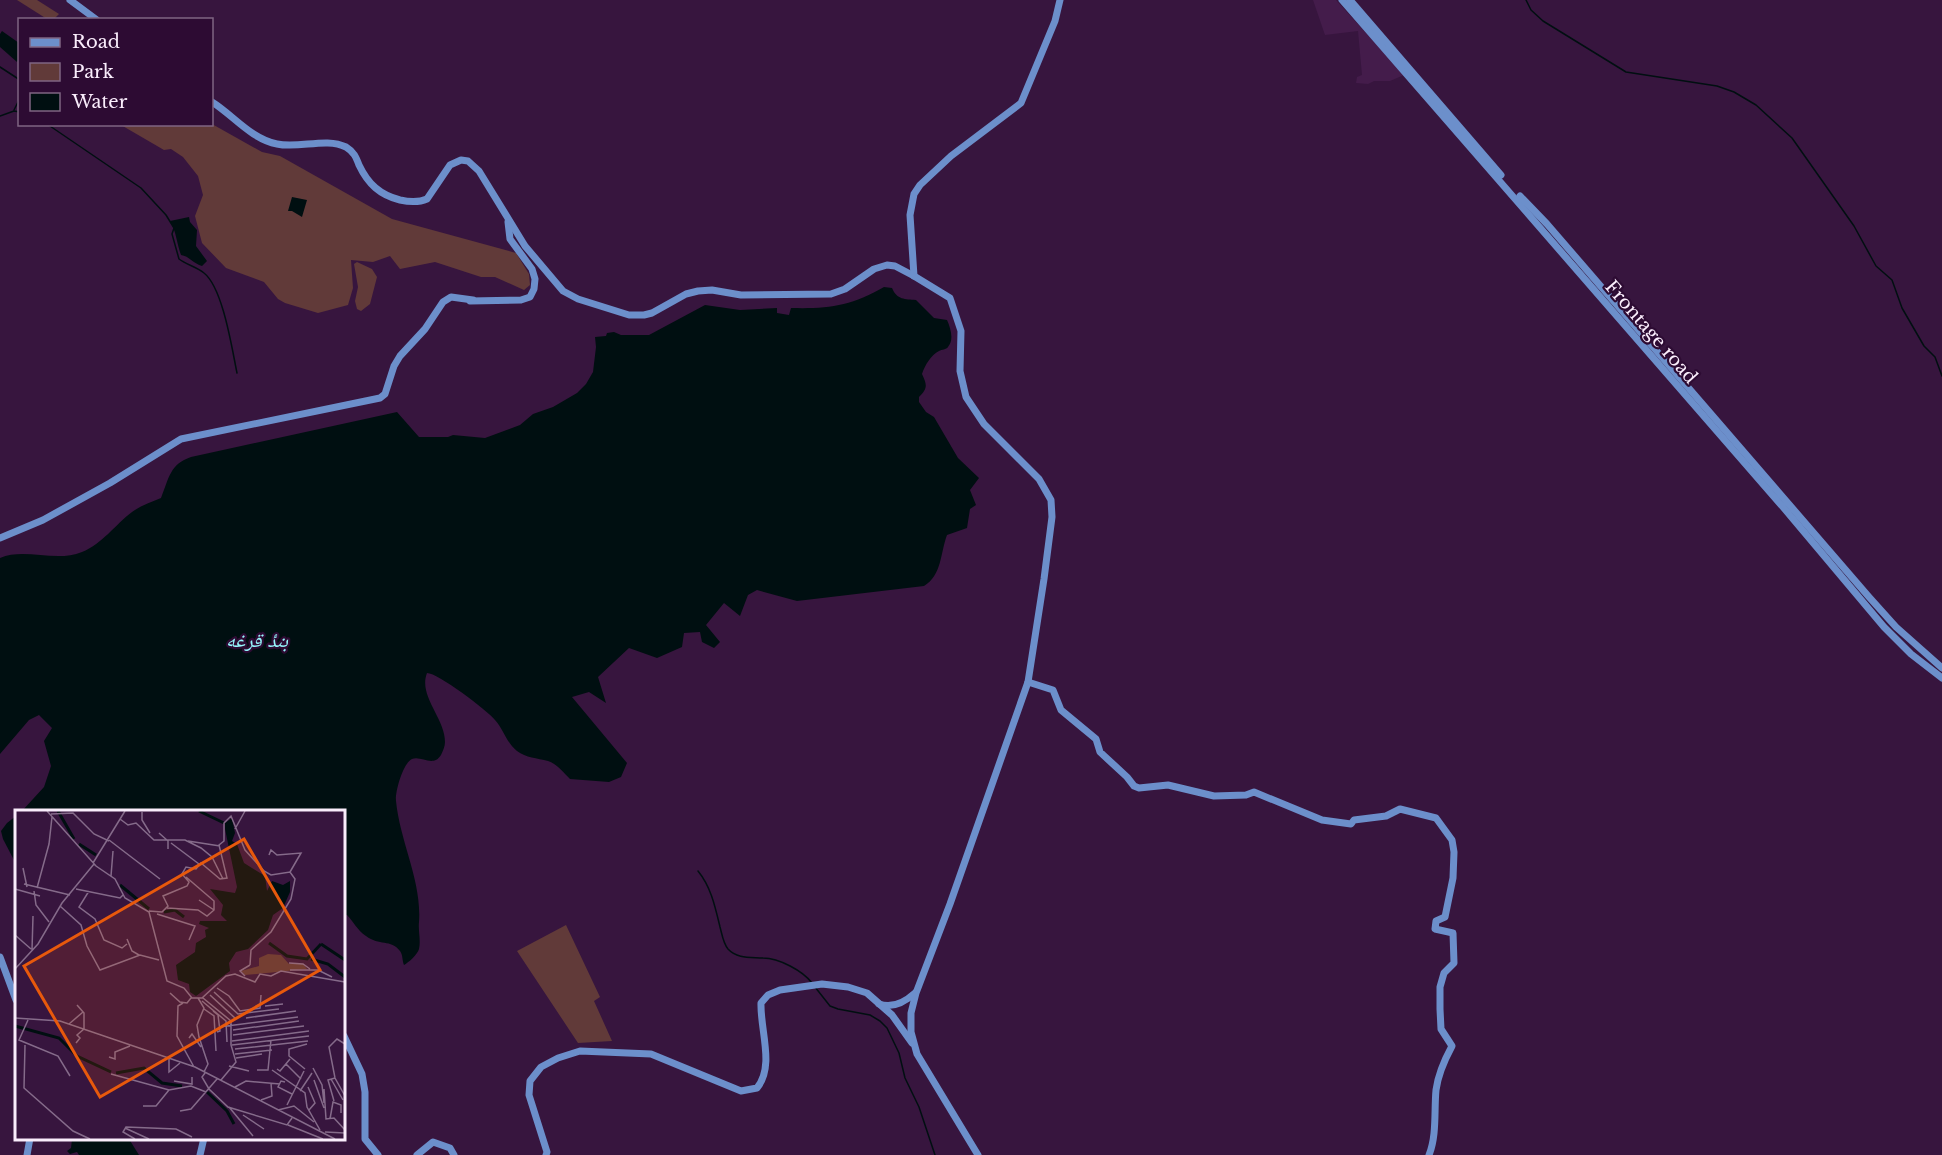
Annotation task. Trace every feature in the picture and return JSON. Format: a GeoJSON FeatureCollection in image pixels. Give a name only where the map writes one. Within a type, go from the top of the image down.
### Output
{"type":"FeatureCollection","features":[{"type":"Feature","properties":{"kind":"main road"},"geometry":{"type":"LineString","coordinates":[[70,0],[94,18]]}},
{"type":"Feature","properties":{"kind":"main road"},"geometry":{"type":"LineString","coordinates":[[914,276],[910,215],[914,194],[920,185],[951,156],[1021,103],[1052,30],[1060,0]]}},
{"type":"Feature","properties":{"kind":"main road","name":"Frontage road"},"geometry":{"type":"LineString","coordinates":[[1342,0],[1783,507],[1884,627],[1911,654],[1941,673]]}},
{"type":"Feature","properties":{"kind":"main road"},"geometry":{"type":"LineString","coordinates":[[1350,0],[1869,597],[1941,673]]}},
{"type":"Feature","properties":{"kind":"main road"},"geometry":{"type":"LineString","coordinates":[[213,103],[266,141],[291,146],[328,143],[347,148],[355,154],[371,185],[389,197],[402,200],[421,202],[427,199],[450,165],[462,160],[468,161],[479,171],[525,246],[563,291],[578,299],[637,316],[652,313],[686,294],[698,291],[712,290],[741,295],[821,295],[845,289],[881,266],[895,266],[914,276],[944,293],[954,305],[962,338],[961,380],[971,407],[984,424],[1039,479],[1051,500],[1052,518],[1028,682],[950,904],[916,993],[911,1023],[914,1045]]}},
{"type":"Feature","properties":{"kind":"main road"},"geometry":{"type":"LineString","coordinates":[[0,538],[43,520],[110,483],[181,439],[380,398],[385,394],[394,366],[400,356],[447,300],[460,297],[473,300],[521,300],[530,297],[535,279],[532,269],[510,239],[508,219]]}},
{"type":"Feature","properties":{"kind":"main road"},"geometry":{"type":"LineString","coordinates":[[1028,682],[1053,690],[1061,710],[1096,740],[1100,752],[1134,786],[1139,788],[1168,785],[1214,796],[1246,795],[1254,792],[1333,823],[1351,824],[1354,820],[1386,816],[1400,809],[1436,818],[1452,840],[1454,852],[1453,878],[1445,917],[1436,921],[1435,929],[1453,933],[1454,963],[1444,973],[1440,987],[1439,1021],[1443,1035],[1452,1046],[1436,1089],[1436,1114],[1429,1155]]}},
{"type":"Feature","properties":{"kind":"main road"},"geometry":{"type":"LineString","coordinates":[[0,957],[15,997]]}},
{"type":"Feature","properties":{"kind":"main road"},"geometry":{"type":"LineString","coordinates":[[546,1155],[529,1095],[530,1081],[541,1068],[558,1058],[580,1051],[651,1054],[741,1091],[757,1088],[764,1080],[766,1069],[760,1015],[761,1004],[768,995],[780,990],[822,984],[848,987],[867,993],[892,1015],[914,1045],[922,1063],[978,1155]]}},
{"type":"Feature","properties":{"kind":"main road"},"geometry":{"type":"LineString","coordinates":[[874,1001],[891,1006],[904,1002],[916,993]]}},
{"type":"Feature","properties":{"kind":"main road"},"geometry":{"type":"LineString","coordinates":[[345,1038],[362,1074],[365,1092],[365,1139],[378,1155]]}},
{"type":"Feature","properties":{"kind":"main road"},"geometry":{"type":"LineString","coordinates":[[27,1155],[30,1140]]}},
{"type":"Feature","properties":{"kind":"main road"},"geometry":{"type":"LineString","coordinates":[[200,1155],[204,1140]]}},
{"type":"Feature","properties":{"kind":"main road"},"geometry":{"type":"LineString","coordinates":[[417,1155],[433,1142],[450,1148],[454,1155]]}},
{"type":"Feature","properties":{"kind":"shaded area"},"geometry":{"type":"Polygon","coordinates":[[[1313,0],[1336,0],[1404,75],[1390,81],[1356,83],[1357,77],[1362,75],[1358,31],[1325,35],[1313,0]]]}},
{"type":"Feature","properties":{"kind":"green space"},"geometry":{"type":"Polygon","coordinates":[[[17,0],[37,0],[59,14],[55,18],[45,18],[17,0]]]}},
{"type":"Feature","properties":{"kind":"green space"},"geometry":{"type":"Polygon","coordinates":[[[213,125],[262,152],[280,156],[392,219],[516,253],[529,274],[530,285],[524,290],[495,277],[481,277],[435,262],[400,269],[390,256],[373,262],[351,260],[353,288],[348,305],[318,313],[285,303],[278,299],[264,282],[226,268],[202,243],[195,216],[203,195],[198,176],[183,157],[171,149],[164,150],[123,126],[213,125]]]}},
{"type":"Feature","properties":{"kind":"green space"},"geometry":{"type":"Polygon","coordinates":[[[357,262],[372,269],[377,277],[370,304],[361,311],[357,309],[355,301],[358,287],[354,264],[357,262]]]}},
{"type":"Feature","properties":{"kind":"green space"},"geometry":{"type":"Polygon","coordinates":[[[566,925],[600,997],[594,1001],[612,1041],[578,1043],[517,951],[566,925]]]}},
{"type":"Feature","properties":{"kind":"water"},"geometry":{"type":"Polygon","coordinates":[[[2,31],[18,42],[17,62],[0,47],[2,31]]]}},
{"type":"Feature","properties":{"kind":"water"},"geometry":{"type":"Polygon","coordinates":[[[292,197],[307,200],[302,217],[288,211],[292,197]]]}},
{"type":"Feature","properties":{"kind":"water"},"geometry":{"type":"Polygon","coordinates":[[[189,217],[197,230],[196,246],[207,261],[202,266],[181,255],[170,221],[189,217]]]}},
{"type":"Feature","properties":{"kind":"water","name":"بندٔ قرغه"},"geometry":{"type":"Polygon","coordinates":[[[884,287],[892,288],[896,295],[902,298],[916,300],[934,318],[947,320],[951,331],[950,344],[933,355],[925,367],[922,374],[926,386],[919,397],[919,402],[926,412],[934,417],[958,458],[979,478],[970,490],[976,505],[970,509],[967,528],[947,535],[940,564],[934,576],[924,586],[797,601],[757,590],[748,595],[740,616],[724,603],[706,625],[720,642],[714,648],[702,642],[700,632],[684,633],[682,647],[657,658],[629,648],[598,677],[606,703],[589,692],[572,697],[627,763],[621,777],[609,782],[570,779],[551,762],[520,753],[510,744],[495,720],[483,708],[451,685],[427,673],[426,690],[441,724],[445,744],[441,755],[434,761],[412,759],[400,778],[397,791],[398,816],[414,877],[419,907],[419,949],[406,964],[404,965],[401,953],[396,947],[371,939],[345,915],[345,810],[23,810],[44,787],[51,766],[44,741],[52,728],[39,715],[29,720],[0,754],[0,558],[20,554],[72,555],[89,549],[132,512],[161,498],[174,468],[191,457],[397,412],[419,437],[453,435],[485,438],[520,425],[533,414],[553,407],[577,393],[593,372],[595,337],[606,336],[607,333],[614,332],[621,335],[649,335],[705,305],[740,310],[777,308],[777,313],[789,315],[791,308],[839,305],[884,287]]]}},
{"type":"Feature","properties":{"kind":"water"},"geometry":{"type":"Polygon","coordinates":[[[15,817],[15,862],[1,831],[15,817]]]}},
{"type":"Feature","properties":{"kind":"water"},"geometry":{"type":"Polygon","coordinates":[[[72,1140],[130,1140],[139,1155],[79,1155],[77,1152],[70,1154],[67,1151],[71,1148],[72,1140]]]}},
{"type":"Feature","properties":{"kind":"waterway"},"geometry":{"type":"LineString","coordinates":[[1526,0],[1531,10],[1543,21],[1626,72],[1717,86],[1734,92],[1756,105],[1792,138],[1854,226],[1876,266],[1892,280],[1902,308],[1924,346],[1935,357],[1942,376]]}},
{"type":"Feature","properties":{"kind":"waterway"},"geometry":{"type":"LineString","coordinates":[[0,67],[18,79]]}},
{"type":"Feature","properties":{"kind":"waterway"},"geometry":{"type":"LineString","coordinates":[[14,110],[18,102]]}},
{"type":"Feature","properties":{"kind":"waterway"},"geometry":{"type":"LineString","coordinates":[[0,116],[18,112]]}},
{"type":"Feature","properties":{"kind":"waterway"},"geometry":{"type":"LineString","coordinates":[[50,126],[141,188],[166,215],[174,228],[172,234],[179,259],[204,273],[216,292],[226,320],[237,373]]}},
{"type":"Feature","properties":{"kind":"waterway"},"geometry":{"type":"LineString","coordinates":[[698,871],[709,890],[728,949],[740,956],[783,963],[803,974],[812,983]]}},
{"type":"Feature","properties":{"kind":"waterway"},"geometry":{"type":"LineString","coordinates":[[815,987],[830,1006],[870,1015],[887,1028],[899,1053],[905,1078],[919,1107],[935,1155]]}}]}
